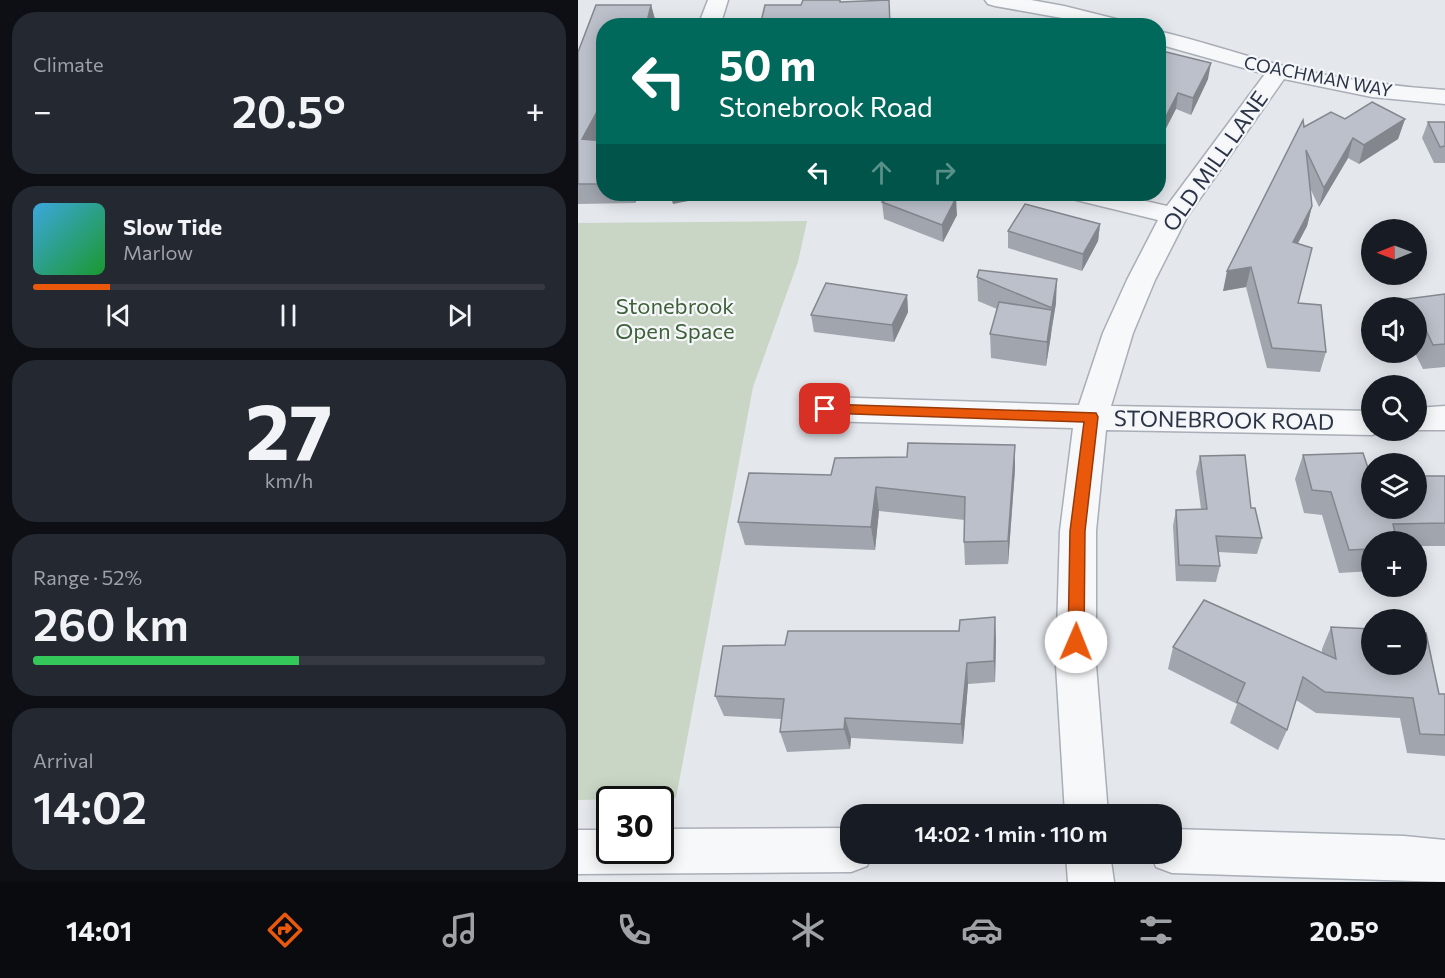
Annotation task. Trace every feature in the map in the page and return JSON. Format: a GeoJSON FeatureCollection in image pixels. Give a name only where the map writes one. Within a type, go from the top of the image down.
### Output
{"type":"FeatureCollection","features":[{"type":"Feature","properties":{"kind":"street"},"geometry":{"type":"LineString","coordinates":[[712,18],[718,0]]}},
{"type":"Feature","properties":{"kind":"street"},"geometry":{"type":"LineString","coordinates":[[995,0],[1086,18]]}},
{"type":"Feature","properties":{"kind":"street","name":"COACHMAN WAY"},"geometry":{"type":"LineString","coordinates":[[1166,39],[1278,72],[1367,90],[1445,97]]}},
{"type":"Feature","properties":{"kind":"street","name":"OLD MILL LANE"},"geometry":{"type":"LineString","coordinates":[[1085,804],[1076,665],[1078,531],[1091,417],[1118,333],[1174,216],[1278,72]]}},
{"type":"Feature","properties":{"kind":"street"},"geometry":{"type":"LineString","coordinates":[[1113,201],[1174,216]]}},
{"type":"Feature","properties":{"kind":"street","name":"STONEBROOK ROAD"},"geometry":{"type":"LineString","coordinates":[[825,409],[1361,423]]}},
{"type":"Feature","properties":{"kind":"street"},"geometry":{"type":"LineString","coordinates":[[1427,419],[1445,418]]}},
{"type":"Feature","properties":{"kind":"street"},"geometry":{"type":"LineString","coordinates":[[578,852],[840,850]]}},
{"type":"Feature","properties":{"kind":"street"},"geometry":{"type":"LineString","coordinates":[[1182,851],[1404,858],[1445,862]]}},
{"type":"Feature","properties":{"kind":"street"},"geometry":{"type":"LineString","coordinates":[[1089,864],[1091,882]]}},
{"type":"Feature","properties":{"kind":"green space","name":"Stonebrook Open Space"},"geometry":{"type":"Polygon","coordinates":[[[807,221],[798,262],[753,387],[676,798],[674,798],[674,786],[596,786],[596,800],[578,800],[578,223],[807,221]]]}},
{"type":"Feature","properties":{"kind":"building"},"geometry":{"type":"Polygon","coordinates":[[[803,0],[840,0],[840,2],[889,0],[890,18],[762,18],[765,5],[801,5],[803,0]]]}},
{"type":"Feature","properties":{"kind":"building"},"geometry":{"type":"Polygon","coordinates":[[[596,5],[651,5],[648,18],[596,18],[596,114],[582,139],[596,140],[596,184],[578,184],[578,52],[596,5]]]}},
{"type":"Feature","properties":{"kind":"building"},"geometry":{"type":"Polygon","coordinates":[[[1166,52],[1211,63],[1193,98],[1178,93],[1166,116],[1166,52]]]}},
{"type":"Feature","properties":{"kind":"building"},"geometry":{"type":"Polygon","coordinates":[[[1372,102],[1405,119],[1364,145],[1353,138],[1324,188],[1306,150],[1312,206],[1293,242],[1312,248],[1298,303],[1321,305],[1326,352],[1272,348],[1251,267],[1227,271],[1303,120],[1304,127],[1331,112],[1345,119],[1372,102]]]}},
{"type":"Feature","properties":{"kind":"building"},"geometry":{"type":"Polygon","coordinates":[[[1428,122],[1445,122],[1445,146],[1440,147],[1428,122]]]}},
{"type":"Feature","properties":{"kind":"building"},"geometry":{"type":"Polygon","coordinates":[[[883,201],[954,201],[942,225],[883,201]]]}},
{"type":"Feature","properties":{"kind":"building"},"geometry":{"type":"Polygon","coordinates":[[[1025,204],[1100,224],[1083,254],[1008,231],[1025,204]]]}},
{"type":"Feature","properties":{"kind":"building"},"geometry":{"type":"Polygon","coordinates":[[[979,270],[1057,279],[1052,308],[977,277],[979,270]]]}},
{"type":"Feature","properties":{"kind":"building"},"geometry":{"type":"Polygon","coordinates":[[[826,283],[907,295],[892,325],[811,315],[826,283]]]}},
{"type":"Feature","properties":{"kind":"building"},"geometry":{"type":"Polygon","coordinates":[[[1445,294],[1445,344],[1433,345],[1427,332],[1427,297],[1422,297],[1445,294]]]}},
{"type":"Feature","properties":{"kind":"building"},"geometry":{"type":"Polygon","coordinates":[[[999,302],[1052,310],[1047,342],[990,334],[999,302]]]}},
{"type":"Feature","properties":{"kind":"building"},"geometry":{"type":"Polygon","coordinates":[[[908,443],[1015,445],[1008,541],[964,542],[965,497],[876,487],[871,527],[738,522],[749,473],[831,475],[835,458],[907,457],[908,443]]]}},
{"type":"Feature","properties":{"kind":"building"},"geometry":{"type":"Polygon","coordinates":[[[1361,453],[1361,519],[1427,519],[1427,476],[1445,476],[1445,523],[1393,524],[1395,531],[1361,531],[1361,549],[1349,550],[1331,492],[1312,490],[1303,455],[1361,453]]]}},
{"type":"Feature","properties":{"kind":"building"},"geometry":{"type":"Polygon","coordinates":[[[1245,455],[1251,508],[1255,508],[1262,538],[1216,536],[1220,566],[1179,565],[1176,510],[1207,509],[1200,456],[1245,455]]]}},
{"type":"Feature","properties":{"kind":"building"},"geometry":{"type":"Polygon","coordinates":[[[1204,600],[1336,659],[1331,627],[1361,628],[1361,675],[1427,675],[1427,638],[1439,694],[1445,694],[1445,735],[1420,734],[1413,698],[1325,692],[1303,677],[1287,730],[1237,702],[1245,683],[1173,647],[1204,600]]]}},
{"type":"Feature","properties":{"kind":"building"},"geometry":{"type":"Polygon","coordinates":[[[995,617],[994,661],[967,663],[961,724],[845,718],[844,729],[780,732],[784,699],[715,696],[723,646],[785,645],[788,631],[959,631],[960,620],[995,617]]]}},
{"type":"Feature","properties":{"kind":"route"},"geometry":{"type":"LineString","coordinates":[[825,409],[1091,417],[1078,531],[1076,642]]}}]}
